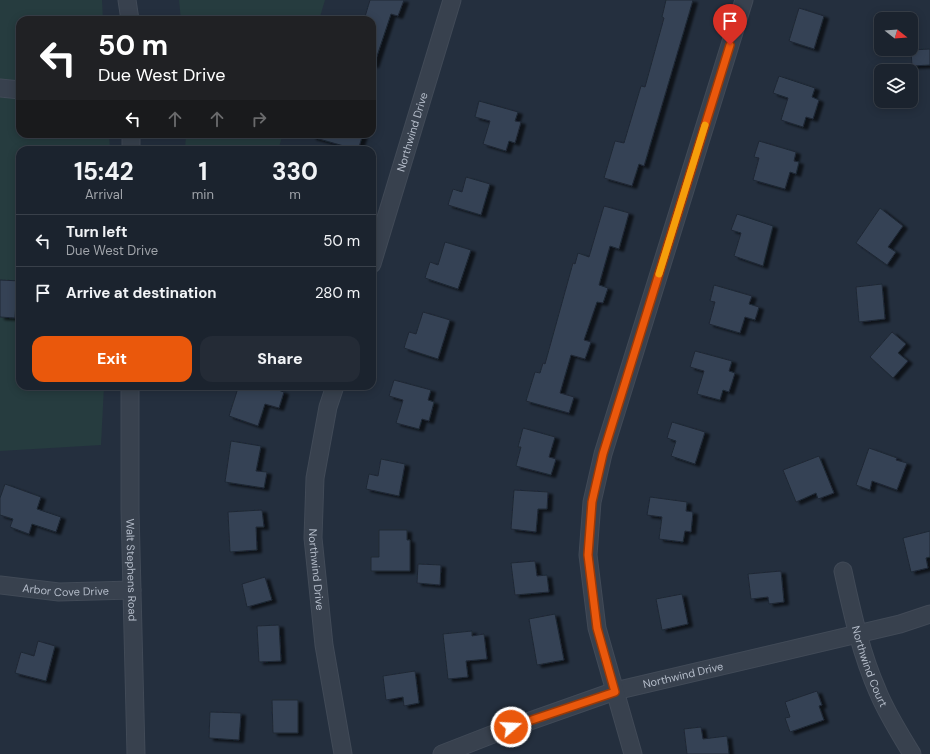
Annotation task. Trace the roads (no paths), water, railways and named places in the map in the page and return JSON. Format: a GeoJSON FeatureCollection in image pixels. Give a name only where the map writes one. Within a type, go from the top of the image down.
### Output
{"type":"FeatureCollection","features":[{"type":"Feature","properties":{"kind":"street"},"geometry":{"type":"LineString","coordinates":[[127,0],[129,16]]}},
{"type":"Feature","properties":{"kind":"street","name":"Northwind Drive"},"geometry":{"type":"LineString","coordinates":[[376,251],[452,0]]}},
{"type":"Feature","properties":{"kind":"street"},"geometry":{"type":"LineString","coordinates":[[633,754],[597,628],[588,555],[592,502],[603,454],[744,0]]}},
{"type":"Feature","properties":{"kind":"street"},"geometry":{"type":"LineString","coordinates":[[0,88],[16,90]]}},
{"type":"Feature","properties":{"kind":"street","name":"Walt Stephens Road"},"geometry":{"type":"LineString","coordinates":[[130,390],[130,510],[136,754]]}},
{"type":"Feature","properties":{"kind":"street","name":"Northwind Drive"},"geometry":{"type":"LineString","coordinates":[[334,390],[328,407],[315,478],[313,538],[324,645],[343,754]]}},
{"type":"Feature","properties":{"kind":"street","name":"Northwind Court"},"geometry":{"type":"LineString","coordinates":[[843,571],[857,634],[877,691],[893,724],[912,754]]}},
{"type":"Feature","properties":{"kind":"street","name":"Arbor Cove Drive"},"geometry":{"type":"LineString","coordinates":[[0,585],[58,592],[132,590]]}},
{"type":"Feature","properties":{"kind":"street","name":"Northwind Drive"},"geometry":{"type":"LineString","coordinates":[[442,754],[496,732],[615,692],[900,624],[930,614]]}}]}
